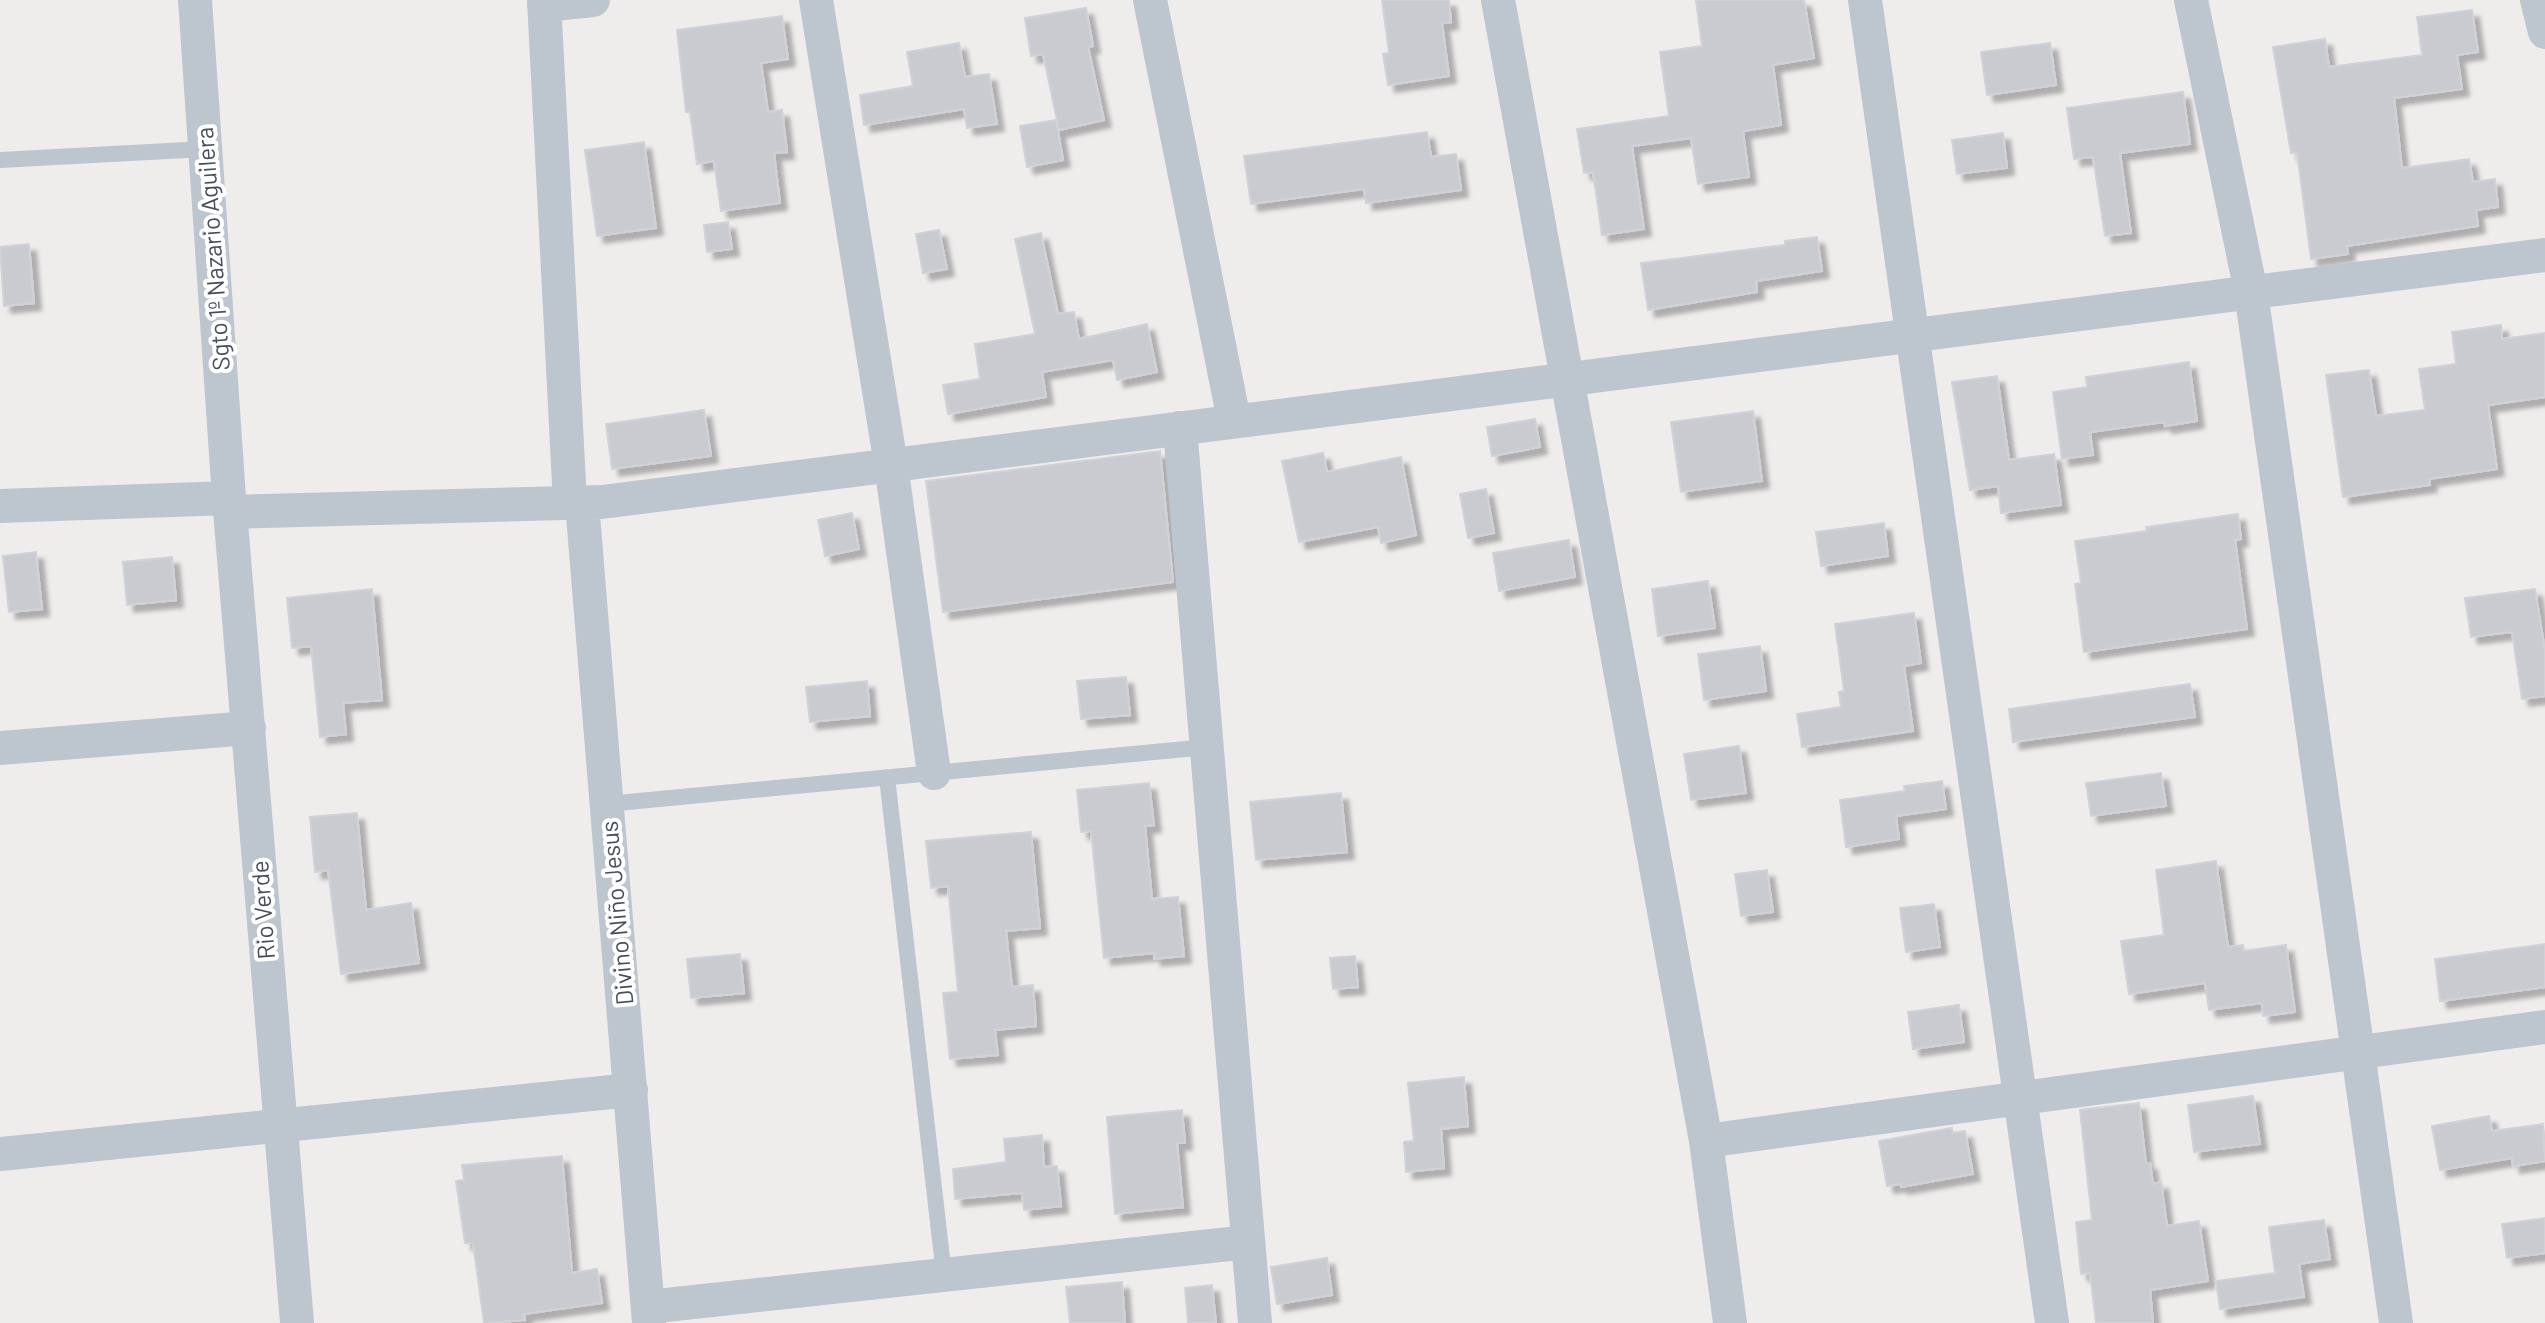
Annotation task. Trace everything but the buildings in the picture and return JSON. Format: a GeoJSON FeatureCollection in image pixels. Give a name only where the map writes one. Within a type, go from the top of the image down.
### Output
{"type":"FeatureCollection","features":[{"type":"Feature","properties":{"kind":"street","name":"Sgto 1º Nazario Aguilera"},"geometry":{"type":"LineString","coordinates":[[195,0],[230,505]]}},
{"type":"Feature","properties":{"kind":"street"},"geometry":{"type":"LineString","coordinates":[[544,2],[593,0]]}},
{"type":"Feature","properties":{"kind":"street"},"geometry":{"type":"LineString","coordinates":[[816,0],[891,465],[934,773]]}},
{"type":"Feature","properties":{"kind":"street"},"geometry":{"type":"LineString","coordinates":[[1150,0],[1234,420]]}},
{"type":"Feature","properties":{"kind":"street"},"geometry":{"type":"LineString","coordinates":[[1498,0],[1706,1141],[1730,1323]]}},
{"type":"Feature","properties":{"kind":"street"},"geometry":{"type":"LineString","coordinates":[[1865,0],[2052,1323]]}},
{"type":"Feature","properties":{"kind":"street"},"geometry":{"type":"LineString","coordinates":[[2191,0],[2251,292],[2396,1323]]}},
{"type":"Feature","properties":{"kind":"street"},"geometry":{"type":"LineString","coordinates":[[2537,0],[2545,32]]}},
{"type":"Feature","properties":{"kind":"street","name":"Divino Niño Jesus"},"geometry":{"type":"LineString","coordinates":[[544,2],[576,503],[607,804],[649,1315]]}},
{"type":"Feature","properties":{"kind":"street"},"geometry":{"type":"LineString","coordinates":[[0,506],[576,503],[2545,255]]}},
{"type":"Feature","properties":{"kind":"street"},"geometry":{"type":"LineString","coordinates":[[1180,428],[1255,1323]]}},
{"type":"Feature","properties":{"kind":"street","name":"Rio Verde"},"geometry":{"type":"LineString","coordinates":[[230,505],[278,1124],[297,1323]]}},
{"type":"Feature","properties":{"kind":"street"},"geometry":{"type":"LineString","coordinates":[[0,748],[249,728]]}},
{"type":"Feature","properties":{"kind":"street"},"geometry":{"type":"LineString","coordinates":[[1706,1141],[2545,1027]]}},
{"type":"Feature","properties":{"kind":"street"},"geometry":{"type":"LineString","coordinates":[[0,1154],[631,1090]]}},
{"type":"Feature","properties":{"kind":"street"},"geometry":{"type":"LineString","coordinates":[[649,1315],[944,1275],[1248,1242]]}},
{"type":"Feature","properties":{"kind":"lane"},"geometry":{"type":"LineString","coordinates":[[0,160],[205,149]]}},
{"type":"Feature","properties":{"kind":"lane"},"geometry":{"type":"LineString","coordinates":[[607,804],[1207,747]]}},
{"type":"Feature","properties":{"kind":"lane"},"geometry":{"type":"LineString","coordinates":[[887,777],[944,1275]]}}]}
